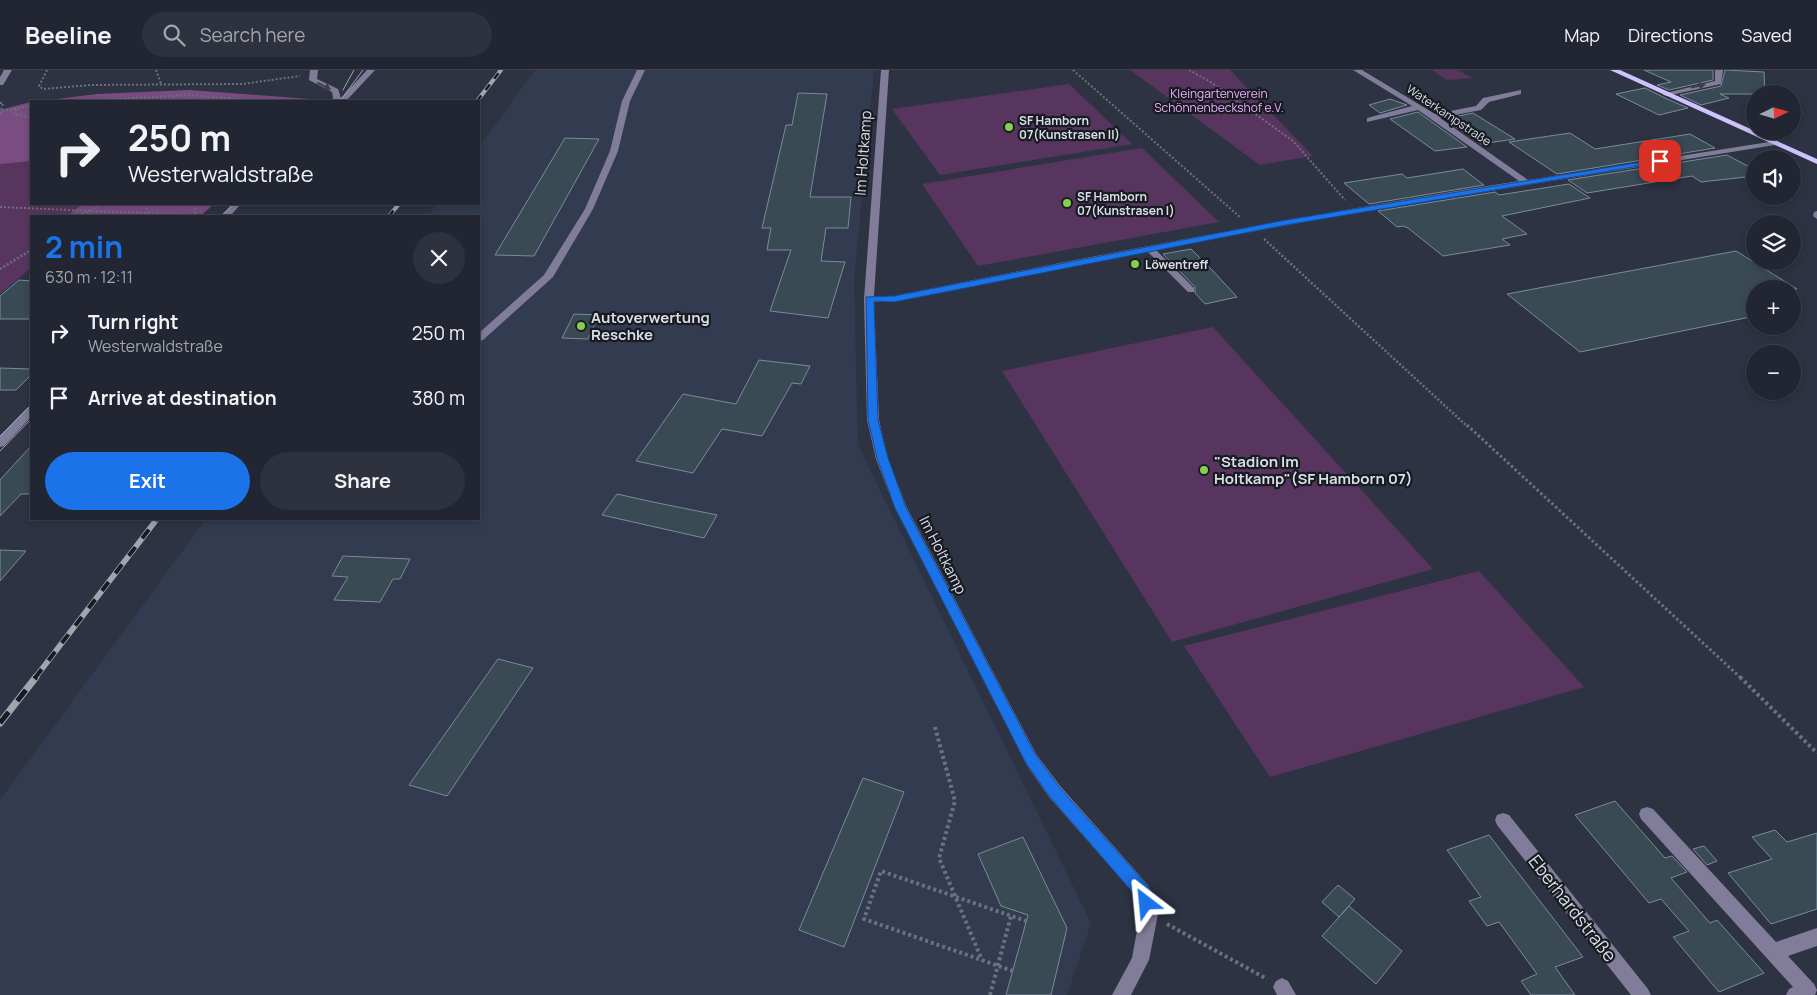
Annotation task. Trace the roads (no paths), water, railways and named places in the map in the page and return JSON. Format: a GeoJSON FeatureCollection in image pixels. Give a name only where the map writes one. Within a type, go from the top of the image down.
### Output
{"type":"FeatureCollection","features":[{"type":"Feature","properties":{"kind":"main road"},"geometry":{"type":"LineString","coordinates":[[1614,70],[1817,162]]}},
{"type":"Feature","properties":{"kind":"street"},"geometry":{"type":"LineString","coordinates":[[0,83],[8,70]]}},
{"type":"Feature","properties":{"kind":"street"},"geometry":{"type":"LineString","coordinates":[[343,100],[371,70]]}},
{"type":"Feature","properties":{"kind":"street"},"geometry":{"type":"LineString","coordinates":[[480,337],[548,277],[589,209],[614,151],[626,101],[641,70]]}},
{"type":"Feature","properties":{"kind":"street","name":"Im Holtkamp"},"geometry":{"type":"LineString","coordinates":[[884,70],[869,299],[873,420],[882,458],[901,508],[1030,759],[1055,792],[1143,892],[1149,914],[1140,960],[1121,995]]}},
{"type":"Feature","properties":{"kind":"street","name":"Waterkampstraße"},"geometry":{"type":"LineString","coordinates":[[1357,70],[1433,117],[1526,182]]}},
{"type":"Feature","properties":{"kind":"street"},"geometry":{"type":"LineString","coordinates":[[1666,94],[1718,82],[1719,70]]}},
{"type":"Feature","properties":{"kind":"street"},"geometry":{"type":"LineString","coordinates":[[314,72],[313,80],[334,91],[337,98],[336,100]]}},
{"type":"Feature","properties":{"kind":"street"},"geometry":{"type":"LineString","coordinates":[[1433,117],[1478,108],[1486,100],[1518,92]]}},
{"type":"Feature","properties":{"kind":"street"},"geometry":{"type":"LineString","coordinates":[[1370,120],[1419,108]]}},
{"type":"Feature","properties":{"kind":"street"},"geometry":{"type":"LineString","coordinates":[[869,299],[894,299],[1183,241],[1354,210],[1775,143]]}},
{"type":"Feature","properties":{"kind":"street"},"geometry":{"type":"LineString","coordinates":[[226,215],[237,205]]}},
{"type":"Feature","properties":{"kind":"street"},"geometry":{"type":"LineString","coordinates":[[1149,248],[1191,290]]}},
{"type":"Feature","properties":{"kind":"street"},"geometry":{"type":"LineString","coordinates":[[0,443],[30,412]]}},
{"type":"Feature","properties":{"kind":"street"},"geometry":{"type":"LineString","coordinates":[[1647,814],[1808,990],[1795,995]]}},
{"type":"Feature","properties":{"kind":"street","name":"Eberhardstraße"},"geometry":{"type":"LineString","coordinates":[[1503,820],[1642,995]]}},
{"type":"Feature","properties":{"kind":"street"},"geometry":{"type":"LineString","coordinates":[[1773,952],[1817,937]]}},
{"type":"Feature","properties":{"kind":"tram line"},"geometry":{"type":"LineString","coordinates":[[343,90],[354,70]]}},
{"type":"Feature","properties":{"kind":"tram line"},"geometry":{"type":"LineString","coordinates":[[341,100],[363,70]]}},
{"type":"Feature","properties":{"kind":"tram line"},"geometry":{"type":"LineString","coordinates":[[222,215],[233,205]]}},
{"type":"Feature","properties":{"kind":"tram line"},"geometry":{"type":"LineString","coordinates":[[0,436],[30,406]]}},
{"type":"Feature","properties":{"kind":"tram line"},"geometry":{"type":"LineString","coordinates":[[0,451],[30,420]]}},
{"type":"Feature","properties":{"kind":"railway"},"geometry":{"type":"LineString","coordinates":[[478,100],[501,70]]}},
{"type":"Feature","properties":{"kind":"railway"},"geometry":{"type":"LineString","coordinates":[[390,215],[398,205]]}},
{"type":"Feature","properties":{"kind":"railway"},"geometry":{"type":"LineString","coordinates":[[35,678],[156,520]]}},
{"type":"Feature","properties":{"kind":"railway"},"geometry":{"type":"LineString","coordinates":[[0,723],[36,677]]}},
{"type":"Feature","properties":{"kind":"place","name":"SF Hamborn 07(Kunstrasen II)"},"geometry":{"type":"Point","coordinates":[1009,127]}},
{"type":"Feature","properties":{"kind":"place","name":"SF Hamborn 07(Kunstrasen I)"},"geometry":{"type":"Point","coordinates":[1067,203]}},
{"type":"Feature","properties":{"kind":"place","name":"Löwentreff"},"geometry":{"type":"Point","coordinates":[1135,264]}},
{"type":"Feature","properties":{"kind":"place","name":"Autoverwertung Reschke"},"geometry":{"type":"Point","coordinates":[581,326]}},
{"type":"Feature","properties":{"kind":"place","name":"\"Stadion Im Holtkamp\"(SF Hamborn 07)"},"geometry":{"type":"Point","coordinates":[1204,470]}},
{"type":"Feature","properties":{"kind":"park label","name":"Kleingartenverein Schönnenbeckshof e.V."},"geometry":{"type":"Point","coordinates":[1219,100]}}]}
